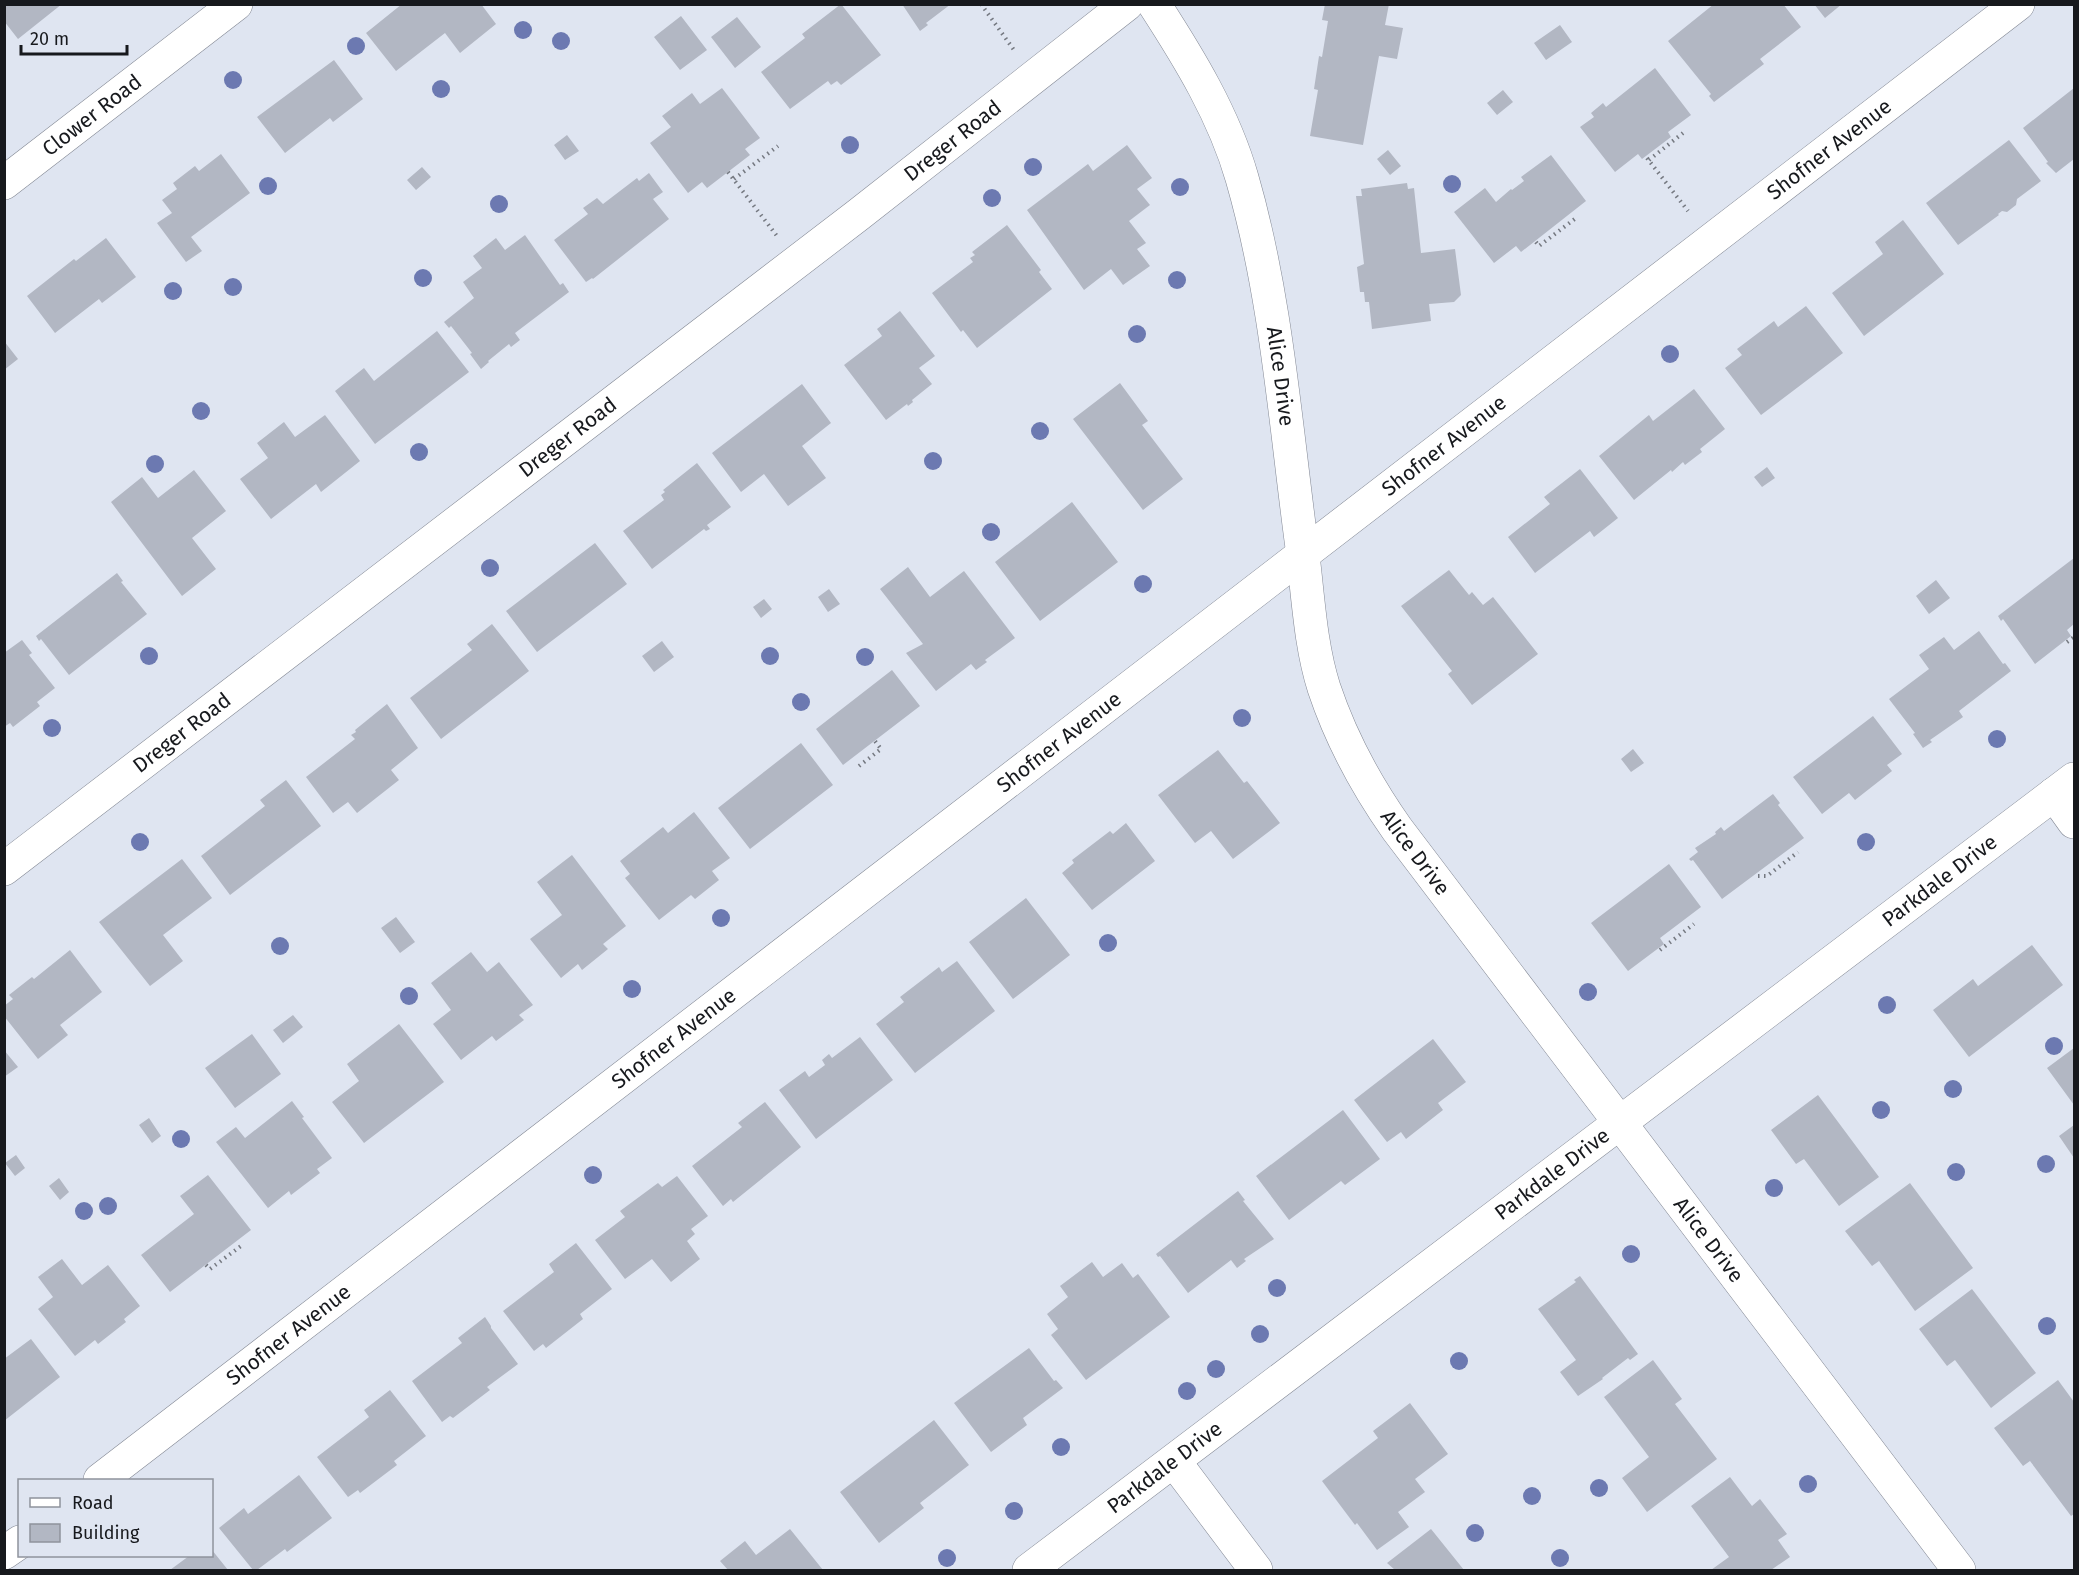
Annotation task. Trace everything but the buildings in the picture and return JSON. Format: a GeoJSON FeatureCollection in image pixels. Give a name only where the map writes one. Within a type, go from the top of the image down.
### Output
{"type":"FeatureCollection","features":[{"type":"Feature","properties":{"kind":"street","name":"Clower Road"},"geometry":{"type":"LineString","coordinates":[[4,183],[236,4]]}},
{"type":"Feature","properties":{"kind":"street","name":"Dreger Road"},"geometry":{"type":"LineString","coordinates":[[4,869],[858,215],[1127,4]]}},
{"type":"Feature","properties":{"kind":"street","name":"Alice Drive"},"geometry":{"type":"LineString","coordinates":[[1154,4],[1187,55],[1228,140],[1242,177],[1273,326],[1312,632],[1323,685],[1334,717],[1353,757],[1374,795],[1411,848],[1959,1570]]}},
{"type":"Feature","properties":{"kind":"street","name":"Shofner Avenue"},"geometry":{"type":"LineString","coordinates":[[101,1479],[2018,4]]}},
{"type":"Feature","properties":{"kind":"street","name":"Parkdale Drive"},"geometry":{"type":"LineString","coordinates":[[1029,1570],[2064,787]]}},
{"type":"Feature","properties":{"kind":"street"},"geometry":{"type":"LineString","coordinates":[[2064,787],[2074,822]]}},
{"type":"Feature","properties":{"kind":"street"},"geometry":{"type":"LineString","coordinates":[[1174,1461],[1256,1570]]}},
{"type":"Feature","properties":{"kind":"street"},"geometry":{"type":"LineString","coordinates":[[4,1553],[18,1543]]}},
{"type":"Feature","properties":{"kind":"path"},"geometry":{"type":"LineString","coordinates":[[981,4],[1017,54]]}},
{"type":"Feature","properties":{"kind":"path"},"geometry":{"type":"LineString","coordinates":[[1683,133],[1648,159],[1688,211]]}},
{"type":"Feature","properties":{"kind":"path"},"geometry":{"type":"LineString","coordinates":[[734,180],[778,146]]}},
{"type":"Feature","properties":{"kind":"path"},"geometry":{"type":"LineString","coordinates":[[728,172],[778,238]]}},
{"type":"Feature","properties":{"kind":"path"},"geometry":{"type":"LineString","coordinates":[[1536,242],[1539,246],[1576,218]]}},
{"type":"Feature","properties":{"kind":"path"},"geometry":{"type":"LineString","coordinates":[[2067,642],[2074,637]]}},
{"type":"Feature","properties":{"kind":"path"},"geometry":{"type":"LineString","coordinates":[[859,766],[881,749],[875,741]]}},
{"type":"Feature","properties":{"kind":"path"},"geometry":{"type":"LineString","coordinates":[[1758,876],[1767,876],[1798,852]]}},
{"type":"Feature","properties":{"kind":"path"},"geometry":{"type":"LineString","coordinates":[[1660,950],[1694,924]]}},
{"type":"Feature","properties":{"kind":"path"},"geometry":{"type":"LineString","coordinates":[[206,1265],[210,1269],[241,1246]]}}]}
